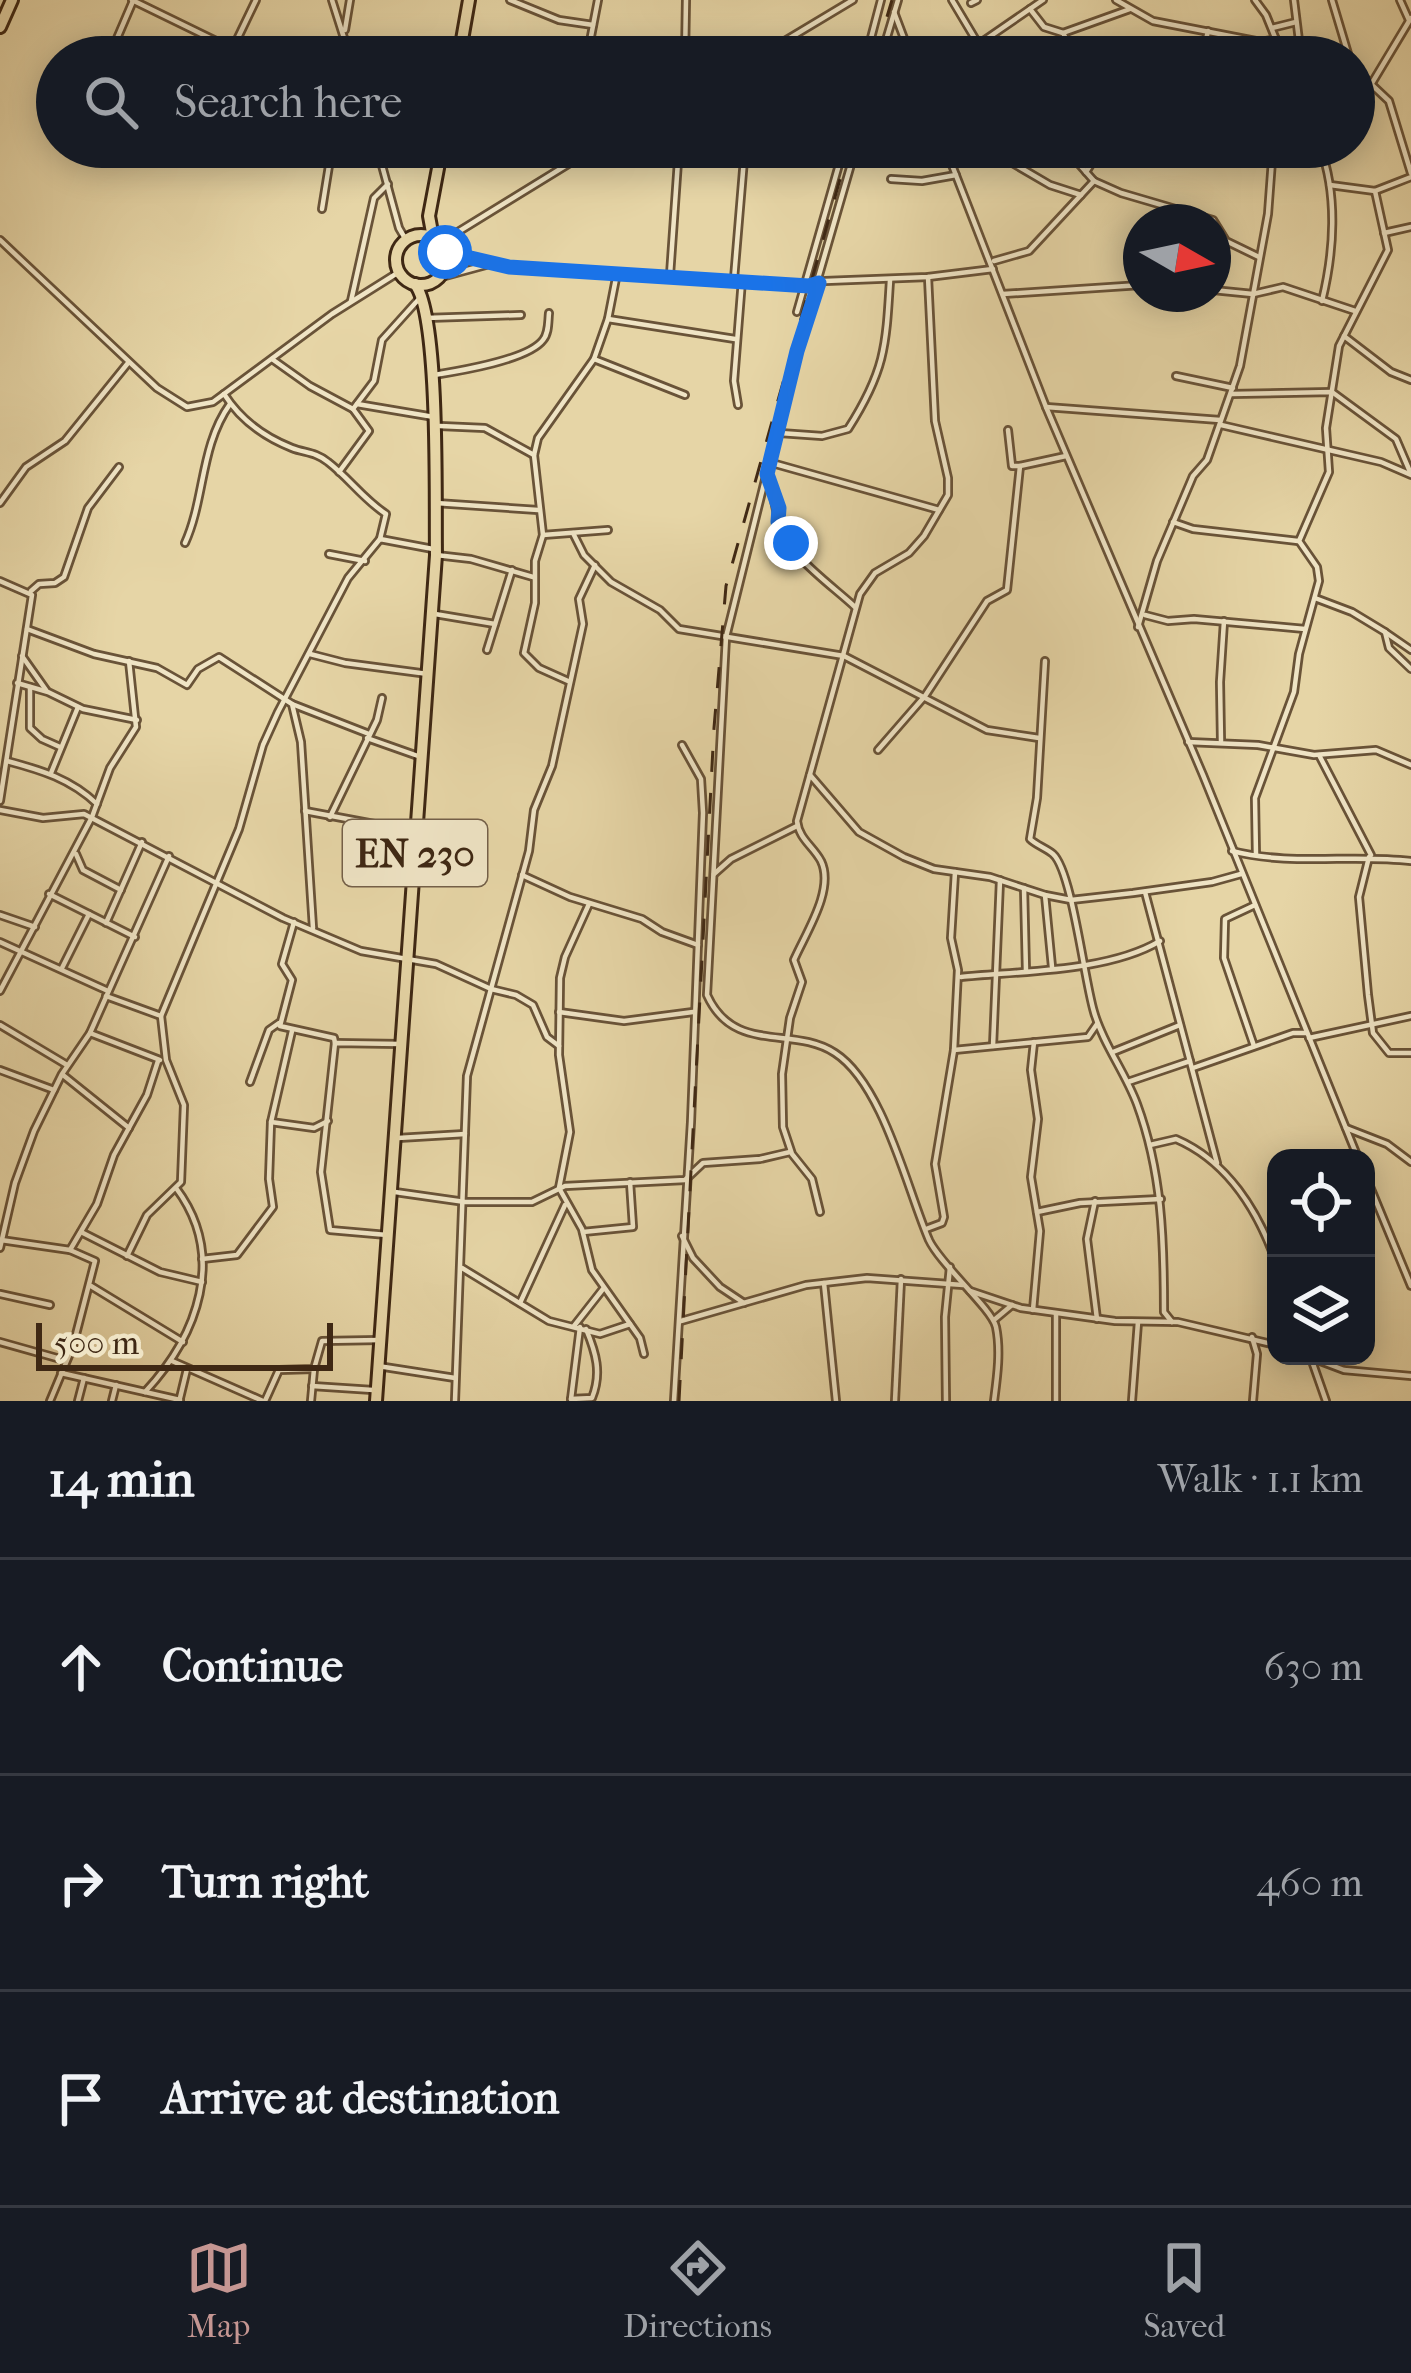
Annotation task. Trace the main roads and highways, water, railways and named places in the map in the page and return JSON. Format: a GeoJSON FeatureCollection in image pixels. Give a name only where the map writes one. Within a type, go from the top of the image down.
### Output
{"type":"FeatureCollection","features":[{"type":"Feature","properties":{"kind":"main road"},"geometry":{"type":"LineString","coordinates":[[0,27],[12,0]]}},
{"type":"Feature","properties":{"kind":"main road"},"geometry":{"type":"LineString","coordinates":[[463,36],[469,0]]}},
{"type":"Feature","properties":{"kind":"main road"},"geometry":{"type":"LineString","coordinates":[[429,216],[446,262],[436,279],[415,284],[399,272],[397,254],[429,216],[438,168]]}},
{"type":"Feature","properties":{"kind":"main road"},"geometry":{"type":"LineString","coordinates":[[411,238],[439,245]]}},
{"type":"Feature","properties":{"kind":"main road","name":"EN 230"},"geometry":{"type":"LineString","coordinates":[[425,307],[436,279]]}},
{"type":"Feature","properties":{"kind":"main road","name":"EN 230"},"geometry":{"type":"LineString","coordinates":[[376,1396],[435,552],[435,422],[425,307],[415,284]]}},
{"type":"Feature","properties":{"kind":"railway"},"geometry":{"type":"LineString","coordinates":[[881,36],[892,0]]}},
{"type":"Feature","properties":{"kind":"railway"},"geometry":{"type":"LineString","coordinates":[[679,1401],[714,728],[726,586],[843,168]]}}]}
